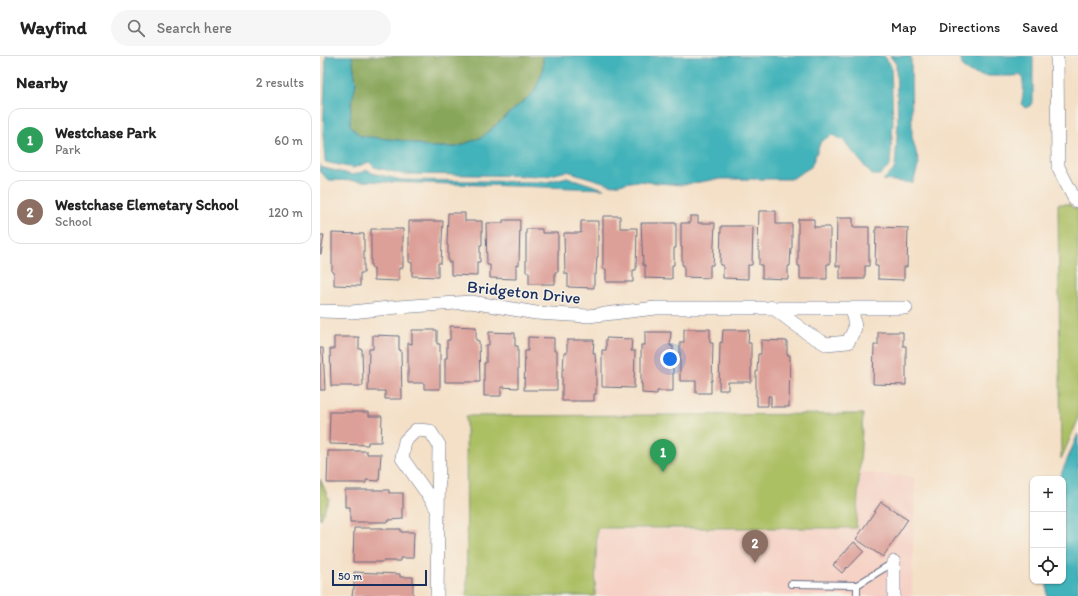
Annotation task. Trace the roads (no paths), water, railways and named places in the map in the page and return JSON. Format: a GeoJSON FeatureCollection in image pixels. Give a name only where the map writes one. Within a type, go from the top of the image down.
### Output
{"type":"FeatureCollection","features":[{"type":"Feature","properties":{"kind":"street"},"geometry":{"type":"LineString","coordinates":[[1057,56],[1058,167],[1075,200],[1078,201]]}},
{"type":"Feature","properties":{"kind":"street","name":"Bridgeton Drive"},"geometry":{"type":"LineString","coordinates":[[320,311],[352,312],[471,302],[536,313],[588,316],[656,308],[906,308]]}},
{"type":"Feature","properties":{"kind":"street"},"geometry":{"type":"LineString","coordinates":[[772,307],[807,333],[826,344],[848,342],[855,328],[852,308]]}},
{"type":"Feature","properties":{"kind":"street"},"geometry":{"type":"LineString","coordinates":[[437,596],[438,509],[438,445],[430,431],[416,430],[405,441],[402,458],[438,509]]}},
{"type":"Feature","properties":{"kind":"street"},"geometry":{"type":"LineString","coordinates":[[894,562],[894,596]]}},
{"type":"Feature","properties":{"kind":"lane"},"geometry":{"type":"LineString","coordinates":[[791,584],[857,585],[894,562]]}},
{"type":"Feature","properties":{"kind":"lane"},"geometry":{"type":"LineString","coordinates":[[857,585],[857,596]]}},
{"type":"Feature","properties":{"kind":"water"},"geometry":{"type":"Polygon","coordinates":[[[326,56],[352,56],[356,83],[351,105],[350,125],[360,136],[406,141],[430,147],[457,147],[482,137],[534,92],[543,70],[543,56],[884,56],[891,66],[893,122],[890,166],[880,175],[872,175],[843,140],[832,135],[821,141],[811,167],[791,179],[718,179],[681,185],[637,181],[613,185],[567,171],[547,176],[402,174],[374,167],[369,162],[353,168],[325,162],[323,134],[326,56]]]}},
{"type":"Feature","properties":{"kind":"water"},"geometry":{"type":"Polygon","coordinates":[[[890,56],[911,56],[912,137],[919,163],[913,183],[883,180],[893,171],[895,167],[898,122],[896,64],[890,56]]]}},
{"type":"Feature","properties":{"kind":"water"},"geometry":{"type":"Polygon","coordinates":[[[960,56],[1033,56],[1033,101],[1030,106],[1025,108],[1021,104],[1023,97],[1022,76],[1019,74],[1016,76],[982,76],[971,73],[963,68],[960,56]]]}},
{"type":"Feature","properties":{"kind":"water"},"geometry":{"type":"Polygon","coordinates":[[[320,164],[321,167],[324,168],[353,175],[368,170],[372,173],[402,180],[547,182],[567,177],[604,189],[328,180],[320,171],[320,164]]]}},
{"type":"Feature","properties":{"kind":"water"},"geometry":{"type":"Polygon","coordinates":[[[1078,434],[1078,596],[1047,596],[1047,584],[1066,584],[1066,476],[1060,476],[1078,434]]]}},
{"type":"Feature","properties":{"kind":"place","name":"Westchase Park"},"geometry":{"type":"Point","coordinates":[663,472]}},
{"type":"Feature","properties":{"kind":"place","name":"Westchase Elemetary School"},"geometry":{"type":"Point","coordinates":[755,563]}}]}
